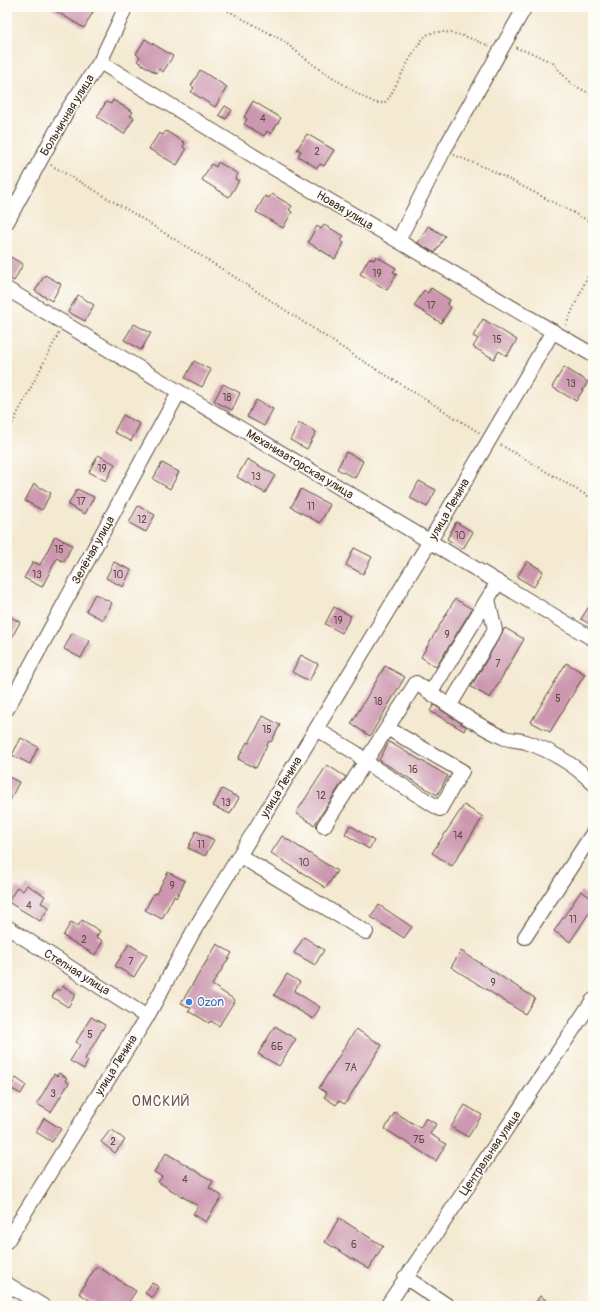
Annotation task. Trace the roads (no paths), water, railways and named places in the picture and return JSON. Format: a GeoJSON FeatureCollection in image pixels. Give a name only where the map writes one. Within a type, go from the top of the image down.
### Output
{"type":"FeatureCollection","features":[{"type":"Feature","properties":{"kind":"street","name":"Больничная улица"},"geometry":{"type":"LineString","coordinates":[[7,222],[12,202],[41,159],[68,109],[100,62],[123,13],[124,7]]}},
{"type":"Feature","properties":{"kind":"street"},"geometry":{"type":"LineString","coordinates":[[398,241],[444,150],[525,7]]}},
{"type":"Feature","properties":{"kind":"street","name":"Новая улица"},"geometry":{"type":"LineString","coordinates":[[100,62],[271,167],[593,355]]}},
{"type":"Feature","properties":{"kind":"street","name":"Механизаторская улица"},"geometry":{"type":"LineString","coordinates":[[7,289],[593,639]]}},
{"type":"Feature","properties":{"kind":"street","name":"улица Ленина"},"geometry":{"type":"LineString","coordinates":[[7,1240],[147,1017],[193,932],[430,541],[490,439],[557,334]]}},
{"type":"Feature","properties":{"kind":"street","name":"Зелёная улица"},"geometry":{"type":"LineString","coordinates":[[7,709],[179,392]]}},
{"type":"Feature","properties":{"kind":"street"},"geometry":{"type":"LineString","coordinates":[[431,692],[498,582]]}},
{"type":"Feature","properties":{"kind":"street"},"geometry":{"type":"LineString","coordinates":[[450,705],[495,630],[488,599]]}},
{"type":"Feature","properties":{"kind":"street"},"geometry":{"type":"LineString","coordinates":[[324,826],[416,683],[482,726],[507,738],[524,741],[540,747],[567,762],[593,783]]}},
{"type":"Feature","properties":{"kind":"street"},"geometry":{"type":"LineString","coordinates":[[316,729],[356,753],[365,762],[440,809],[462,770],[387,728]]}},
{"type":"Feature","properties":{"kind":"street"},"geometry":{"type":"LineString","coordinates":[[525,937],[593,833]]}},
{"type":"Feature","properties":{"kind":"street"},"geometry":{"type":"LineString","coordinates":[[240,856],[366,932]]}},
{"type":"Feature","properties":{"kind":"street","name":"Степная улица"},"geometry":{"type":"LineString","coordinates":[[7,927],[147,1017]]}},
{"type":"Feature","properties":{"kind":"street","name":"Центральная улица"},"geometry":{"type":"LineString","coordinates":[[387,1306],[593,1000]]}},
{"type":"Feature","properties":{"kind":"street"},"geometry":{"type":"LineString","coordinates":[[405,1278],[448,1306]]}},
{"type":"Feature","properties":{"kind":"street"},"geometry":{"type":"LineString","coordinates":[[7,1284],[43,1306]]}},
{"type":"Feature","properties":{"kind":"place","name":"Ozon"},"geometry":{"type":"Point","coordinates":[189,1002]}},
{"type":"Feature","properties":{"kind":"district","name":"ОМСКИЙ"},"geometry":{"type":"Point","coordinates":[161,1101]}}]}
